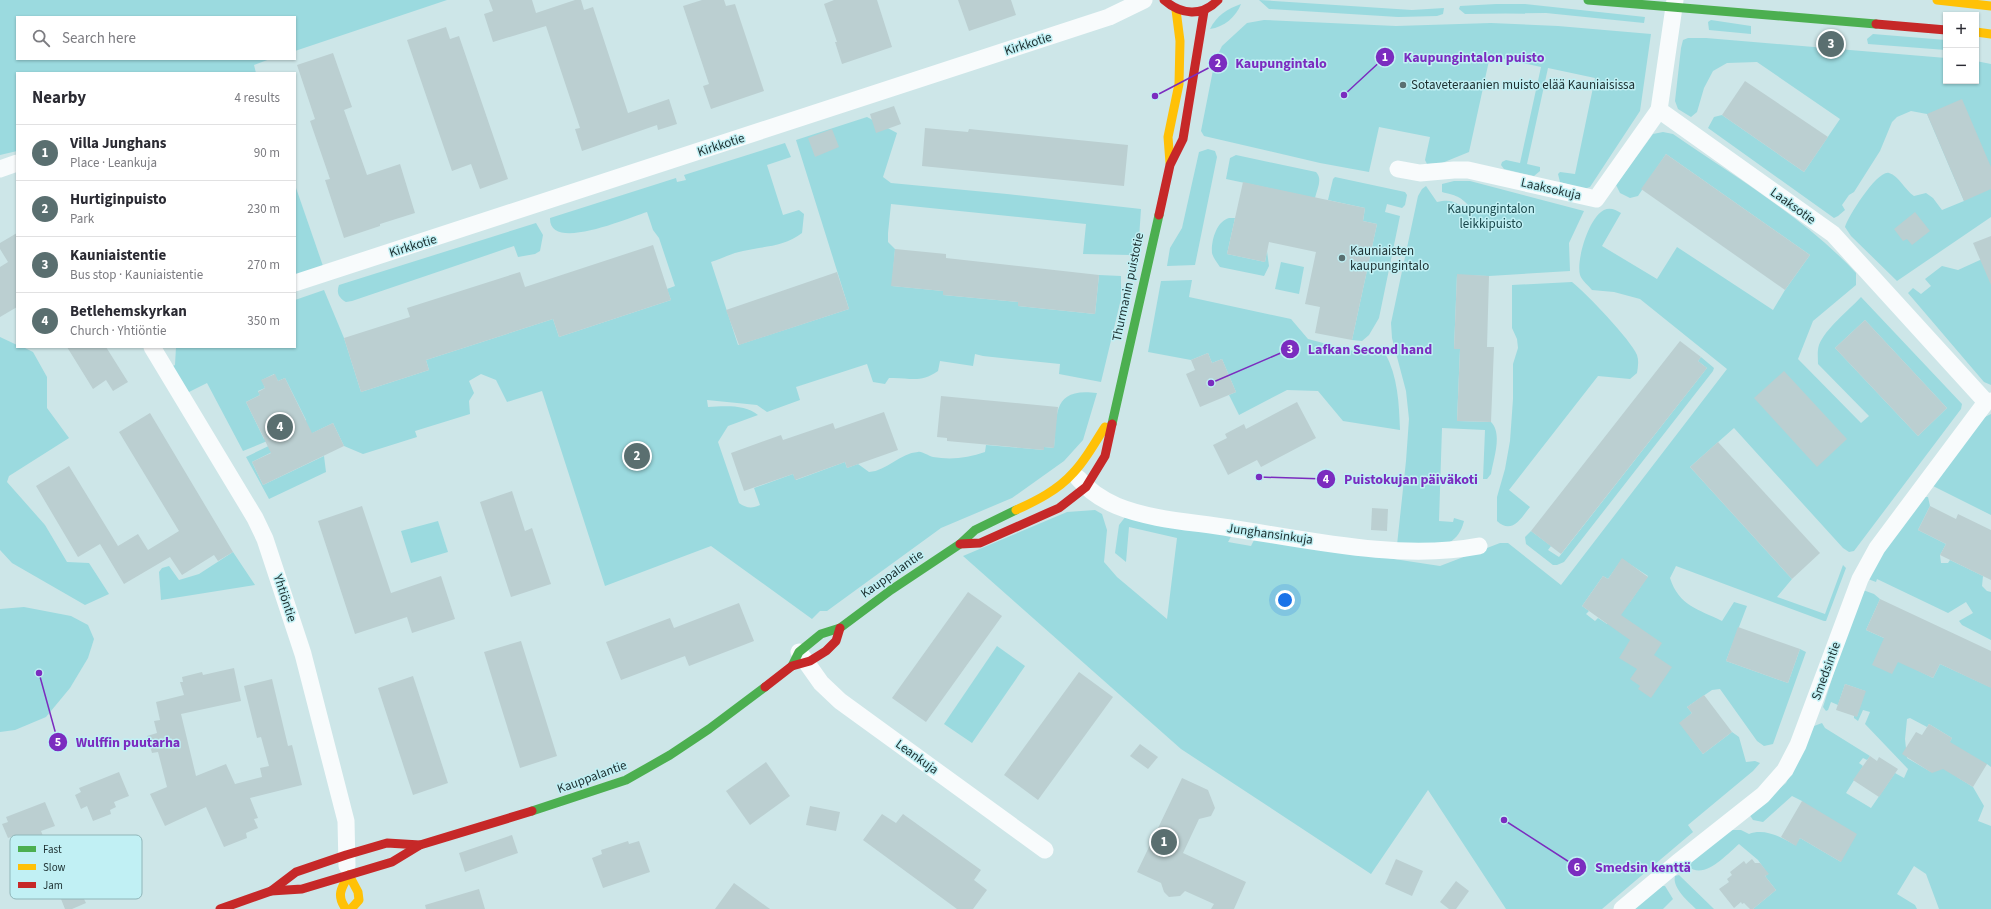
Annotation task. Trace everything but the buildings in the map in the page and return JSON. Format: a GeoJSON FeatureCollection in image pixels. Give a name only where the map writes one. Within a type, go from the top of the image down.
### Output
{"type":"FeatureCollection","features":[{"type":"Feature","properties":{"kind":"street","name":"Kirkkotie"},"geometry":{"type":"LineString","coordinates":[[296,283],[435,239],[1109,17],[1144,0]]}},
{"type":"Feature","properties":{"kind":"street"},"geometry":{"type":"LineString","coordinates":[[1164,0],[1176,10],[1190,13],[1204,11],[1218,0]]}},
{"type":"Feature","properties":{"kind":"street"},"geometry":{"type":"LineString","coordinates":[[1588,0],[1674,4],[1943,30]]}},
{"type":"Feature","properties":{"kind":"street"},"geometry":{"type":"LineString","coordinates":[[1937,0],[1991,6]]}},
{"type":"Feature","properties":{"kind":"street"},"geometry":{"type":"LineString","coordinates":[[1659,110],[1674,4]]}},
{"type":"Feature","properties":{"kind":"street","name":"Thurmanin puistotie"},"geometry":{"type":"LineString","coordinates":[[1170,165],[1168,136],[1179,84],[1180,41],[1176,10]]}},
{"type":"Feature","properties":{"kind":"street","name":"Thurmanin puistotie"},"geometry":{"type":"LineString","coordinates":[[1086,487],[1105,456],[1170,165],[1183,139],[1204,11]]}},
{"type":"Feature","properties":{"kind":"street"},"geometry":{"type":"LineString","coordinates":[[1979,32],[1991,34]]}},
{"type":"Feature","properties":{"kind":"street","name":"Laaksokuja"},"geometry":{"type":"LineString","coordinates":[[1398,169],[1420,173],[1468,170],[1596,199],[1659,110]]}},
{"type":"Feature","properties":{"kind":"street","name":"Laaksotie"},"geometry":{"type":"LineString","coordinates":[[1659,110],[1833,234],[1989,402]]}},
{"type":"Feature","properties":{"kind":"street"},"geometry":{"type":"LineString","coordinates":[[0,169],[16,163]]}},
{"type":"Feature","properties":{"kind":"street","name":"Yhtiöntie"},"geometry":{"type":"LineString","coordinates":[[153,348],[255,518],[265,539],[303,654],[346,821],[346,855],[349,875],[358,892],[359,900],[351,909]]}},
{"type":"Feature","properties":{"kind":"street","name":"Smedsintie"},"geometry":{"type":"LineString","coordinates":[[1622,909],[1763,795],[1785,770],[1798,745],[1860,579],[1877,548],[1989,402]]}},
{"type":"Feature","properties":{"kind":"street","name":"Thurmanin puistotie"},"geometry":{"type":"LineString","coordinates":[[1074,473],[1113,415]]}},
{"type":"Feature","properties":{"kind":"street","name":"Kauppalantie"},"geometry":{"type":"LineString","coordinates":[[799,661],[821,634],[840,628],[891,590],[960,544],[975,530],[1035,501],[1060,485],[1074,473]]}},
{"type":"Feature","properties":{"kind":"street","name":"Junghansinkuja"},"geometry":{"type":"LineString","coordinates":[[1074,473],[1086,487],[1117,506],[1158,517],[1308,540],[1393,551],[1456,550],[1479,546]]}},
{"type":"Feature","properties":{"kind":"street"},"geometry":{"type":"LineString","coordinates":[[960,544],[980,543],[1059,508],[1086,487]]}},
{"type":"Feature","properties":{"kind":"street","name":"Kauppalantie"},"geometry":{"type":"LineString","coordinates":[[220,909],[271,891],[302,889],[392,862],[420,845],[574,798],[626,780],[670,755],[709,729],[799,661],[836,642],[840,628]]}},
{"type":"Feature","properties":{"kind":"street","name":"Leankuja"},"geometry":{"type":"LineString","coordinates":[[799,661],[840,701],[1045,850]]}},
{"type":"Feature","properties":{"kind":"street","name":"Kauppalantie"},"geometry":{"type":"LineString","coordinates":[[271,891],[296,872],[346,855],[387,843],[420,845]]}},
{"type":"Feature","properties":{"kind":"street"},"geometry":{"type":"LineString","coordinates":[[346,909],[339,901],[339,893],[349,875]]}},
{"type":"Feature","properties":{"kind":"green space"},"geometry":{"type":"Polygon","coordinates":[[[0,0],[447,0],[296,51],[296,16],[16,16],[16,60],[267,60],[254,65],[256,72],[16,72],[16,151],[0,155],[0,0]]]}},
{"type":"Feature","properties":{"kind":"green space"},"geometry":{"type":"Polygon","coordinates":[[[1259,0],[1412,10],[1444,8],[1443,14],[1437,16],[1398,17],[1269,9],[1259,0]]]}},
{"type":"Feature","properties":{"kind":"green space"},"geometry":{"type":"Polygon","coordinates":[[[1241,4],[1239,9],[1229,21],[1225,24],[1210,29],[1223,13],[1241,4]]]}},
{"type":"Feature","properties":{"kind":"green space"},"geometry":{"type":"Polygon","coordinates":[[[1525,4],[1645,17],[1644,23],[1546,13],[1465,14],[1459,9],[1460,6],[1525,4]]]}},
{"type":"Feature","properties":{"kind":"green space"},"geometry":{"type":"Polygon","coordinates":[[[1264,20],[1396,26],[1491,23],[1558,26],[1651,34],[1640,111],[1590,187],[1584,189],[1560,182],[1558,174],[1560,172],[1575,174],[1595,78],[1548,68],[1527,164],[1540,167],[1540,171],[1534,176],[1504,169],[1501,165],[1502,162],[1506,160],[1520,163],[1541,67],[1490,56],[1469,152],[1442,163],[1427,164],[1425,160],[1430,137],[1379,127],[1369,172],[1320,163],[1204,136],[1201,131],[1215,60],[1222,46],[1247,23],[1264,20]]]}},
{"type":"Feature","properties":{"kind":"green space"},"geometry":{"type":"Polygon","coordinates":[[[1711,20],[1751,26],[1751,34],[1709,30],[1708,22],[1711,20]]]}},
{"type":"Feature","properties":{"kind":"green space"},"geometry":{"type":"Polygon","coordinates":[[[1873,34],[1943,40],[1943,50],[1868,44],[1867,39],[1873,34]]]}},
{"type":"Feature","properties":{"kind":"green space"},"geometry":{"type":"Polygon","coordinates":[[[1688,38],[1706,38],[1943,58],[1943,84],[1979,84],[1979,62],[1991,64],[1991,217],[1897,281],[1851,236],[1845,227],[1851,214],[1864,195],[1877,179],[1884,174],[1889,173],[1893,175],[1914,196],[1926,193],[1933,198],[1942,210],[1964,201],[1927,114],[1911,111],[1897,117],[1892,122],[1880,151],[1854,192],[1849,195],[1842,205],[1845,210],[1834,218],[1708,128],[1714,117],[1722,115],[1804,172],[1840,119],[1757,62],[1727,63],[1713,71],[1704,88],[1697,112],[1691,117],[1678,109],[1675,101],[1683,40],[1688,38]]]}},
{"type":"Feature","properties":{"kind":"green space"},"geometry":{"type":"Polygon","coordinates":[[[867,117],[897,133],[883,177],[891,183],[1141,209],[1138,253],[1130,255],[1083,254],[1086,224],[891,204],[888,242],[895,249],[892,286],[943,291],[943,295],[1018,302],[1018,306],[1095,314],[1099,275],[1121,276],[1121,299],[1101,382],[1059,374],[1060,364],[975,354],[973,366],[940,361],[938,371],[931,375],[920,379],[889,378],[885,384],[873,382],[867,364],[796,387],[800,400],[767,412],[757,405],[707,400],[708,407],[741,407],[753,411],[758,415],[728,426],[718,442],[739,503],[747,507],[752,507],[760,505],[754,488],[793,474],[796,480],[845,462],[847,468],[858,464],[869,472],[882,469],[905,455],[918,452],[933,457],[953,458],[972,456],[985,452],[986,445],[1044,450],[1044,447],[1054,448],[1057,414],[1064,399],[1072,394],[1082,392],[1097,393],[1083,440],[1064,461],[1012,498],[941,528],[827,611],[820,611],[812,619],[711,546],[605,586],[542,391],[507,402],[496,380],[481,374],[469,381],[474,393],[469,401],[470,414],[415,431],[417,437],[363,454],[344,446],[333,423],[292,443],[306,420],[285,378],[278,381],[274,374],[262,380],[265,388],[258,391],[260,395],[246,402],[264,439],[277,437],[243,451],[207,383],[187,393],[171,367],[175,365],[176,348],[296,348],[296,300],[324,290],[344,338],[361,392],[429,370],[426,360],[553,319],[559,337],[671,300],[667,289],[675,286],[659,238],[653,230],[647,212],[609,225],[576,233],[562,233],[553,228],[550,218],[676,178],[677,182],[686,180],[684,175],[785,143],[791,157],[767,165],[783,215],[799,210],[804,214],[802,233],[781,244],[739,252],[711,262],[738,345],[849,309],[796,140],[867,117]]]}},
{"type":"Feature","properties":{"kind":"green space"},"geometry":{"type":"Polygon","coordinates":[[[1663,132],[1673,134],[1745,182],[1815,234],[1856,273],[1856,285],[1813,321],[1798,359],[1861,423],[1869,416],[1818,364],[1818,350],[1819,345],[1826,333],[1861,297],[1962,404],[1961,409],[1854,551],[1849,552],[1843,548],[1734,428],[1690,467],[1792,579],[1777,597],[1825,614],[1843,565],[1846,568],[1826,621],[1824,621],[1676,566],[1670,578],[1674,587],[1684,601],[1697,610],[1722,621],[1734,602],[1747,606],[1726,661],[1788,683],[1800,649],[1806,652],[1773,744],[1764,746],[1757,741],[1720,689],[1712,690],[1687,707],[1692,713],[1680,723],[1703,754],[1732,732],[1739,737],[1746,762],[1755,761],[1760,763],[1753,771],[1688,825],[1693,832],[1602,909],[1506,909],[1428,790],[1371,874],[1181,749],[963,556],[1067,512],[1095,510],[1102,514],[1107,530],[1104,562],[1117,577],[1167,619],[1177,538],[1129,527],[1126,562],[1115,553],[1119,525],[1126,516],[1232,535],[1228,542],[1251,546],[1255,538],[1440,566],[1500,543],[1508,543],[1561,585],[1727,369],[1640,299],[1614,292],[1592,290],[1584,281],[1580,275],[1579,268],[1582,250],[1593,221],[1598,214],[1608,209],[1621,213],[1602,246],[1657,279],[1677,247],[1773,310],[1785,290],[1810,255],[1666,154],[1638,196],[1630,198],[1620,193],[1616,185],[1653,134],[1663,132]],[[1865,320],[1835,348],[1918,436],[1947,408],[1865,320]],[[1622,559],[1608,579],[1603,576],[1582,606],[1589,611],[1586,614],[1595,621],[1598,618],[1607,624],[1625,599],[1630,602],[1648,576],[1622,559]]]}},
{"type":"Feature","properties":{"kind":"green space"},"geometry":{"type":"Polygon","coordinates":[[[1208,149],[1215,151],[1217,157],[1195,265],[1167,266],[1170,248],[1182,228],[1199,152],[1208,149]]]}},
{"type":"Feature","properties":{"kind":"green space"},"geometry":{"type":"Polygon","coordinates":[[[1236,155],[1316,172],[1319,181],[1315,198],[1226,179],[1230,158],[1236,155]]]}},
{"type":"Feature","properties":{"kind":"green space"},"geometry":{"type":"Polygon","coordinates":[[[1335,177],[1405,192],[1407,195],[1405,205],[1402,208],[1387,204],[1385,212],[1400,216],[1379,318],[1369,335],[1362,341],[1352,340],[1377,224],[1363,221],[1365,208],[1328,200],[1333,179],[1335,177]]]}},
{"type":"Feature","properties":{"kind":"green space","name":"Kaupungintalon leikkipuisto"},"geometry":{"type":"Polygon","coordinates":[[[1454,181],[1470,181],[1584,211],[1569,243],[1570,271],[1489,276],[1457,275],[1454,349],[1460,349],[1457,421],[1491,422],[1495,427],[1497,440],[1491,474],[1487,479],[1483,479],[1485,430],[1442,428],[1439,521],[1453,522],[1454,518],[1464,521],[1460,532],[1454,539],[1446,544],[1437,546],[1428,547],[1397,545],[1409,419],[1406,391],[1392,338],[1391,323],[1418,196],[1422,189],[1426,186],[1437,202],[1452,202],[1465,210],[1470,207],[1463,200],[1457,196],[1442,192],[1442,184],[1454,181]]]}},
{"type":"Feature","properties":{"kind":"green space"},"geometry":{"type":"Polygon","coordinates":[[[296,188],[323,266],[296,275],[296,188]]]}},
{"type":"Feature","properties":{"kind":"green space"},"geometry":{"type":"Polygon","coordinates":[[[1229,218],[1235,218],[1227,254],[1265,262],[1267,251],[1269,266],[1264,276],[1220,267],[1214,258],[1212,248],[1214,237],[1221,223],[1229,218]]]}},
{"type":"Feature","properties":{"kind":"green space"},"geometry":{"type":"Polygon","coordinates":[[[536,223],[543,235],[540,251],[535,254],[518,257],[514,246],[352,301],[346,302],[339,295],[339,285],[536,223]]]}},
{"type":"Feature","properties":{"kind":"green space"},"geometry":{"type":"Polygon","coordinates":[[[1991,255],[1991,385],[1984,382],[1908,293],[1913,288],[1921,294],[1931,286],[1925,279],[1942,266],[1958,270],[1991,255]]]}},
{"type":"Feature","properties":{"kind":"green space"},"geometry":{"type":"Polygon","coordinates":[[[1281,262],[1304,267],[1299,294],[1275,289],[1281,262]]]}},
{"type":"Feature","properties":{"kind":"green space"},"geometry":{"type":"Polygon","coordinates":[[[1192,280],[1189,297],[1291,319],[1308,339],[1361,353],[1378,351],[1385,353],[1393,371],[1395,381],[1400,430],[1343,421],[1318,391],[1287,390],[1239,415],[1229,395],[1236,392],[1222,359],[1212,363],[1208,353],[1191,360],[1148,352],[1161,281],[1192,280]]]}},
{"type":"Feature","properties":{"kind":"green space"},"geometry":{"type":"Polygon","coordinates":[[[1572,282],[1608,317],[1633,348],[1638,360],[1637,373],[1630,379],[1598,376],[1509,490],[1530,507],[1520,520],[1512,526],[1502,525],[1497,521],[1497,497],[1505,469],[1510,441],[1513,399],[1513,364],[1518,348],[1517,339],[1512,328],[1512,285],[1572,282]]]}},
{"type":"Feature","properties":{"kind":"green space"},"geometry":{"type":"Polygon","coordinates":[[[0,337],[16,345],[16,348],[25,348],[33,352],[47,377],[47,408],[69,438],[9,476],[7,482],[45,525],[67,562],[89,563],[109,594],[85,605],[12,563],[0,550],[0,337]]]}},
{"type":"Feature","properties":{"kind":"green space"},"geometry":{"type":"Polygon","coordinates":[[[1701,357],[1714,368],[1713,371],[1564,562],[1553,565],[1526,544],[1525,537],[1531,531],[1551,546],[1548,550],[1559,557],[1707,368],[1698,361],[1701,357]]]}},
{"type":"Feature","properties":{"kind":"green space"},"geometry":{"type":"Polygon","coordinates":[[[1991,414],[1991,515],[1933,486],[1981,419],[1991,414]]]}},
{"type":"Feature","properties":{"kind":"green space"},"geometry":{"type":"Polygon","coordinates":[[[279,441],[282,447],[252,462],[263,485],[324,456],[326,472],[269,499],[246,457],[279,441]]]}},
{"type":"Feature","properties":{"kind":"green space"},"geometry":{"type":"Polygon","coordinates":[[[1925,497],[1928,497],[1930,506],[1918,530],[1946,544],[1940,555],[1941,563],[1948,563],[1950,560],[1983,576],[1982,586],[1987,591],[1991,592],[1991,640],[1962,625],[1959,621],[1973,613],[1966,602],[1948,613],[1877,579],[1876,582],[1868,579],[1869,570],[1925,497]]]}},
{"type":"Feature","properties":{"kind":"green space"},"geometry":{"type":"Polygon","coordinates":[[[438,521],[448,552],[411,563],[401,531],[438,521]]]}},
{"type":"Feature","properties":{"kind":"green space"},"geometry":{"type":"Polygon","coordinates":[[[233,552],[255,585],[161,600],[159,572],[162,568],[169,566],[179,580],[199,574],[233,552]]]}},
{"type":"Feature","properties":{"kind":"green space"},"geometry":{"type":"Polygon","coordinates":[[[1863,590],[1874,594],[1880,599],[1866,630],[1915,652],[1909,666],[1933,678],[1940,664],[1990,687],[1991,686],[1991,767],[1987,764],[1957,777],[1973,787],[1984,806],[1978,821],[1991,826],[1991,909],[1939,909],[1926,874],[1914,866],[1897,894],[1915,905],[1917,909],[1753,909],[1776,890],[1765,876],[1768,874],[1758,860],[1739,844],[1722,859],[1708,868],[1694,870],[1688,866],[1687,861],[1725,830],[1741,830],[1749,834],[1761,832],[1773,834],[1795,845],[1800,838],[1841,862],[1802,801],[1792,796],[1763,822],[1753,820],[1749,814],[1786,783],[1814,726],[1822,723],[1825,728],[1870,756],[1867,760],[1863,758],[1859,763],[1863,766],[1846,793],[1871,808],[1895,773],[1904,778],[1908,769],[1865,724],[1870,712],[1863,710],[1858,721],[1854,718],[1854,716],[1857,716],[1865,691],[1845,684],[1838,705],[1831,702],[1828,710],[1826,711],[1823,707],[1859,593],[1863,590]],[[1910,718],[1907,719],[1905,739],[1907,758],[1931,772],[1952,738],[1929,724],[1927,727],[1910,718]]]}},
{"type":"Feature","properties":{"kind":"green space"},"geometry":{"type":"Polygon","coordinates":[[[24,607],[71,616],[88,625],[94,639],[88,658],[70,688],[46,717],[15,730],[0,732],[0,609],[24,607]]]}},
{"type":"Feature","properties":{"kind":"green space"},"geometry":{"type":"Polygon","coordinates":[[[997,646],[1025,666],[972,743],[944,724],[997,646]]]}},
{"type":"Feature","properties":{"kind":"green space"},"geometry":{"type":"Polygon","coordinates":[[[1679,875],[1714,909],[1696,909],[1678,890],[1675,876],[1679,875]]]}},
{"type":"Feature","properties":{"kind":"green space"},"geometry":{"type":"Polygon","coordinates":[[[1662,886],[1665,886],[1673,899],[1663,909],[1632,909],[1662,886]]]}},
{"type":"Feature","properties":{"kind":"traffic: fast"},"geometry":{"type":"LineString","coordinates":[[1588,0],[1876,24]]}},
{"type":"Feature","properties":{"kind":"traffic: fast"},"geometry":{"type":"LineString","coordinates":[[1112,424],[1159,215]]}},
{"type":"Feature","properties":{"kind":"traffic: fast"},"geometry":{"type":"LineString","coordinates":[[792,666],[799,652],[821,634],[840,628],[891,590],[960,544],[975,530],[1016,510]]}},
{"type":"Feature","properties":{"kind":"traffic: fast"},"geometry":{"type":"LineString","coordinates":[[532,811],[626,780],[670,755],[709,729],[765,687]]}},
{"type":"Feature","properties":{"kind":"traffic: slow"},"geometry":{"type":"LineString","coordinates":[[1937,0],[1991,6]]}},
{"type":"Feature","properties":{"kind":"traffic: slow"},"geometry":{"type":"LineString","coordinates":[[1170,163],[1168,137],[1179,84],[1180,41],[1176,10]]}},
{"type":"Feature","properties":{"kind":"traffic: slow"},"geometry":{"type":"LineString","coordinates":[[1979,32],[1991,34]]}},
{"type":"Feature","properties":{"kind":"traffic: slow"},"geometry":{"type":"LineString","coordinates":[[1016,510],[1061,485],[1078,468],[1105,427]]}},
{"type":"Feature","properties":{"kind":"traffic: slow"},"geometry":{"type":"LineString","coordinates":[[349,875],[358,892],[359,900],[351,909]]}},
{"type":"Feature","properties":{"kind":"traffic: slow"},"geometry":{"type":"LineString","coordinates":[[346,909],[340,896],[342,888],[349,875]]}},
{"type":"Feature","properties":{"kind":"traffic: jam"},"geometry":{"type":"LineString","coordinates":[[1164,0],[1177,9],[1191,12],[1205,9],[1218,0]]}},
{"type":"Feature","properties":{"kind":"traffic: jam"},"geometry":{"type":"LineString","coordinates":[[1159,215],[1170,165],[1183,139],[1204,11]]}},
{"type":"Feature","properties":{"kind":"traffic: jam"},"geometry":{"type":"LineString","coordinates":[[1876,24],[1943,30]]}},
{"type":"Feature","properties":{"kind":"traffic: jam"},"geometry":{"type":"LineString","coordinates":[[960,544],[980,543],[1059,508],[1086,487],[1105,456],[1112,424]]}},
{"type":"Feature","properties":{"kind":"traffic: jam"},"geometry":{"type":"LineString","coordinates":[[765,687],[792,666],[810,661],[826,651],[836,641],[840,628]]}},
{"type":"Feature","properties":{"kind":"traffic: jam"},"geometry":{"type":"LineString","coordinates":[[220,909],[271,891],[302,889],[392,862],[420,845],[532,811]]}},
{"type":"Feature","properties":{"kind":"traffic: jam"},"geometry":{"type":"LineString","coordinates":[[271,891],[296,872],[346,855],[387,843],[420,845]]}},
{"type":"Feature","properties":{"kind":"place","name":"Kauniaistentie"},"geometry":{"type":"Point","coordinates":[1831,44]}},
{"type":"Feature","properties":{"kind":"place","name":"Sotaveteraanien muisto elää Kauniaisissa"},"geometry":{"type":"Point","coordinates":[1403,85]}},
{"type":"Feature","properties":{"kind":"place","name":"Kaupungintalon puisto"},"geometry":{"type":"Point","coordinates":[1344,95]}},
{"type":"Feature","properties":{"kind":"place","name":"Kaupungintalo"},"geometry":{"type":"Point","coordinates":[1155,96]}},
{"type":"Feature","properties":{"kind":"place","name":"Kauniaisten kaupungintalo"},"geometry":{"type":"Point","coordinates":[1342,258]}},
{"type":"Feature","properties":{"kind":"place","name":"Lafkan Second hand"},"geometry":{"type":"Point","coordinates":[1211,383]}},
{"type":"Feature","properties":{"kind":"place","name":"Betlehemskyrkan"},"geometry":{"type":"Point","coordinates":[280,427]}},
{"type":"Feature","properties":{"kind":"place","name":"Hurtiginpuisto"},"geometry":{"type":"Point","coordinates":[637,456]}},
{"type":"Feature","properties":{"kind":"place","name":"Puistokujan päiväkoti"},"geometry":{"type":"Point","coordinates":[1259,477]}},
{"type":"Feature","properties":{"kind":"place","name":"Wulffin puutarha"},"geometry":{"type":"Point","coordinates":[39,673]}},
{"type":"Feature","properties":{"kind":"place","name":"Smedsin kenttä"},"geometry":{"type":"Point","coordinates":[1504,820]}},
{"type":"Feature","properties":{"kind":"place","name":"Villa Junghans"},"geometry":{"type":"Point","coordinates":[1164,842]}}]}
